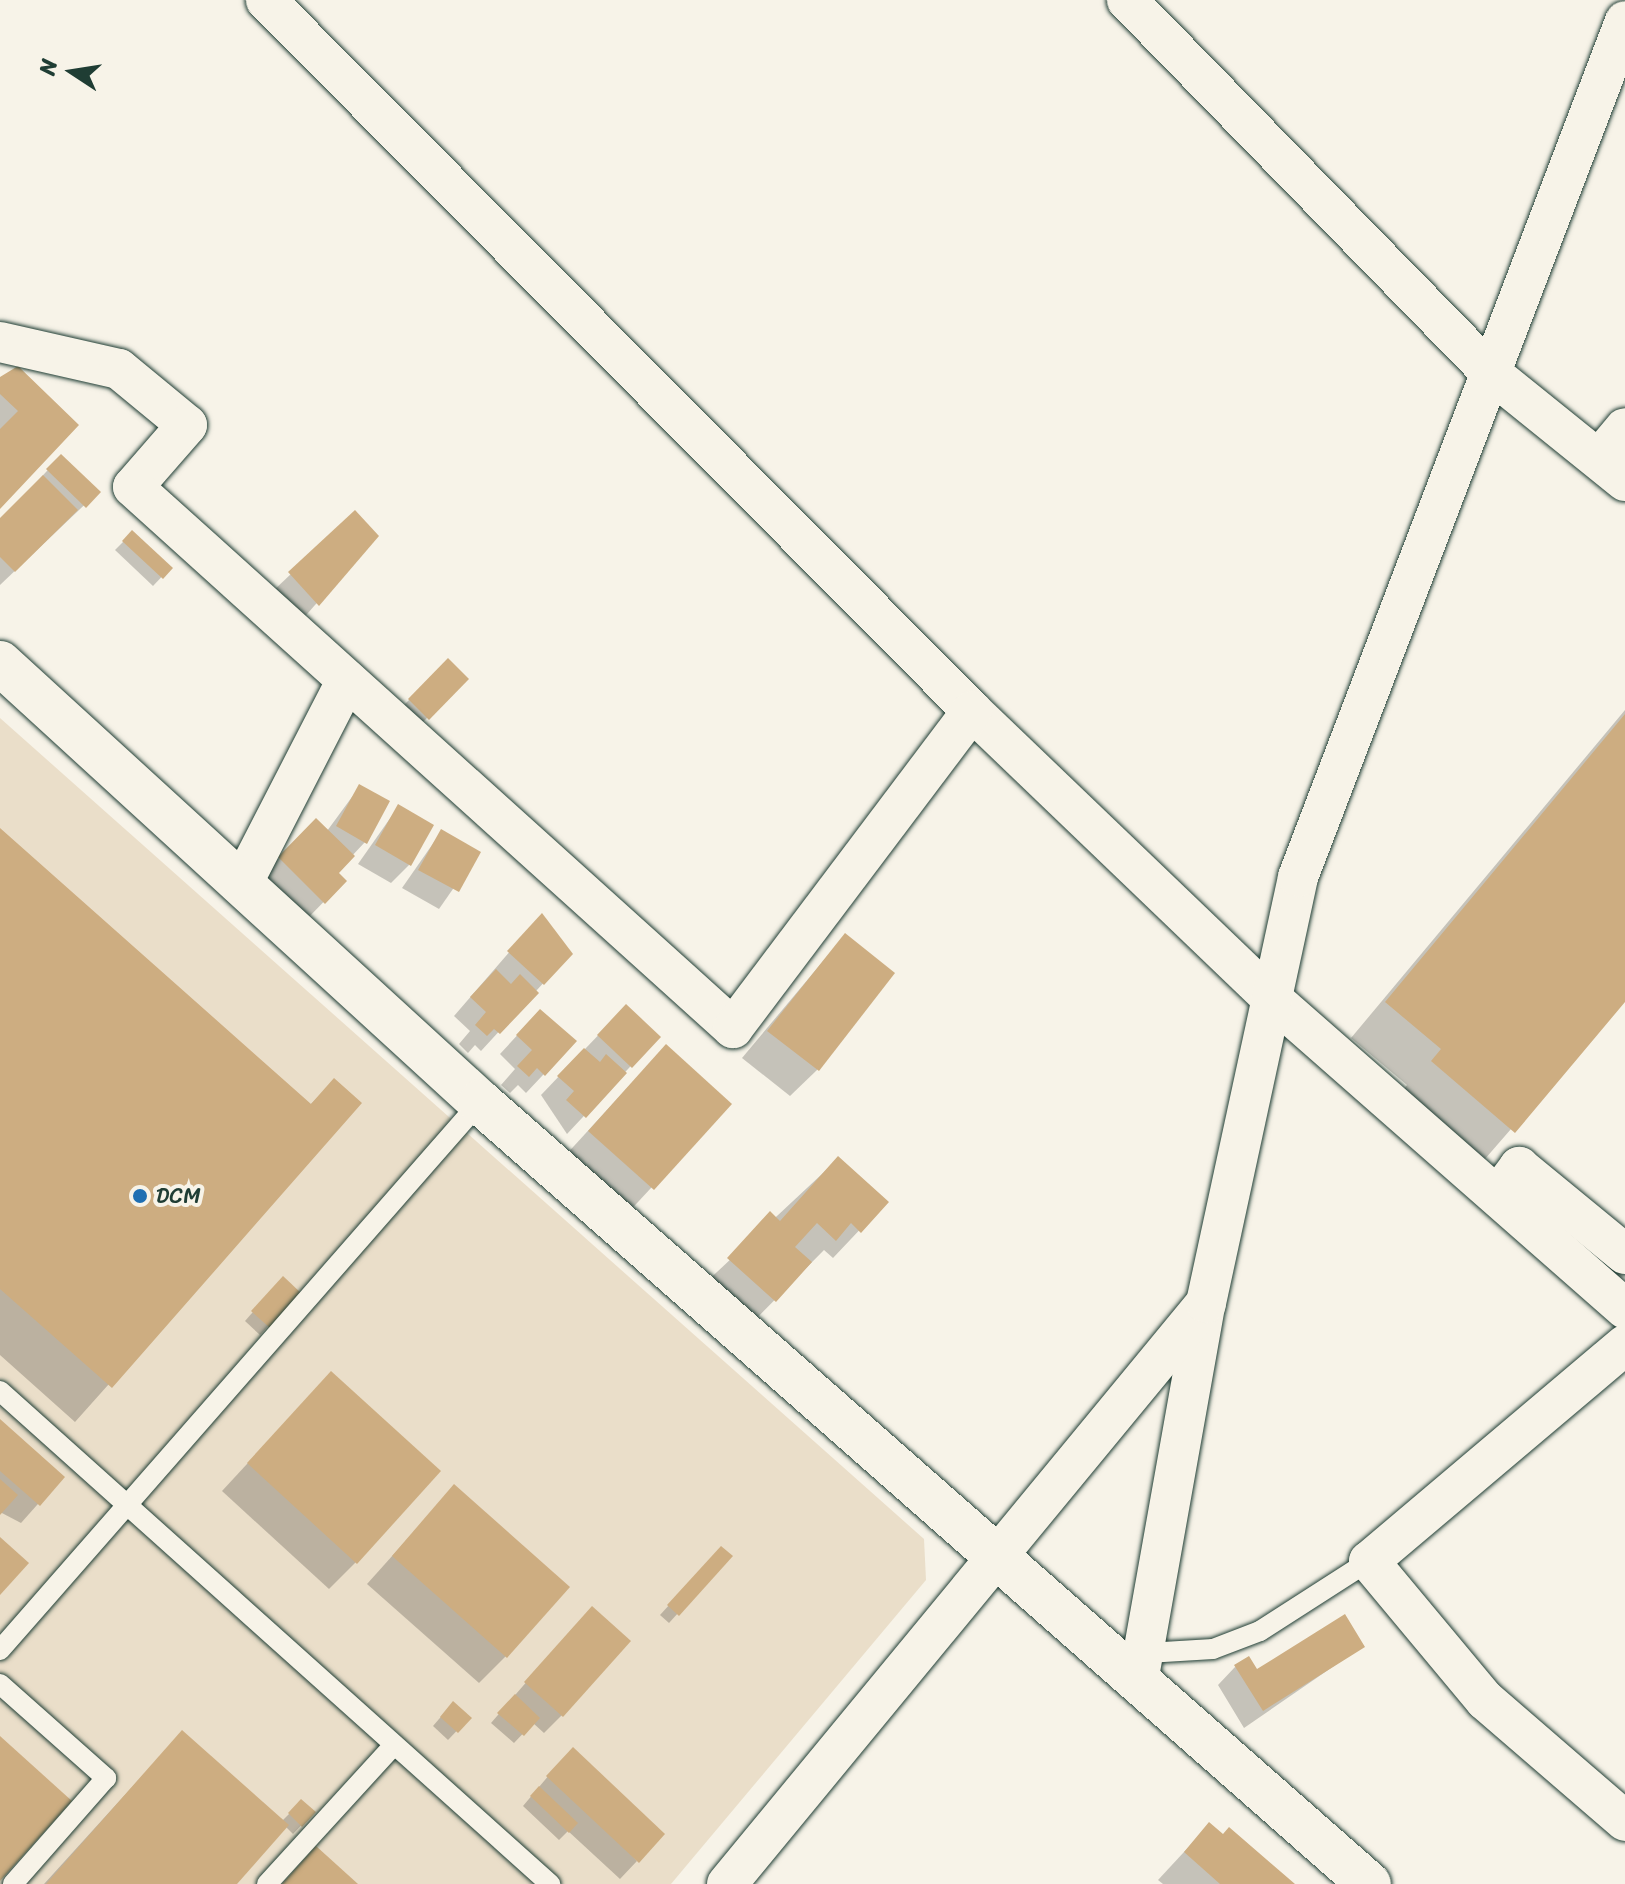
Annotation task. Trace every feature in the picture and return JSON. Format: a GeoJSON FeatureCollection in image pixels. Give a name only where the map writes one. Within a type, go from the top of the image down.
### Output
{"type":"FeatureCollection","features":[{"type":"Feature","properties":{"kind":"street"},"geometry":{"type":"LineString","coordinates":[[266,0],[972,711],[1269,996],[1499,1194],[1625,1309]]}},
{"type":"Feature","properties":{"kind":"street"},"geometry":{"type":"LineString","coordinates":[[1127,0],[1491,373],[1612,470],[1625,428]]}},
{"type":"Feature","properties":{"kind":"street"},"geometry":{"type":"LineString","coordinates":[[1143,1668],[1206,1303],[1269,996],[1298,877],[1625,21]]}},
{"type":"Feature","properties":{"kind":"street"},"geometry":{"type":"LineString","coordinates":[[0,342],[119,369],[187,425],[133,487],[733,1028],[972,711]]}},
{"type":"Feature","properties":{"kind":"street"},"geometry":{"type":"LineString","coordinates":[[0,663],[480,1102],[996,1559],[1143,1668],[1369,1884]]}},
{"type":"Feature","properties":{"kind":"street"},"geometry":{"type":"LineString","coordinates":[[243,882],[347,680]]}},
{"type":"Feature","properties":{"kind":"street"},"geometry":{"type":"LineString","coordinates":[[1499,1194],[1519,1167],[1625,1254]]}},
{"type":"Feature","properties":{"kind":"street"},"geometry":{"type":"LineString","coordinates":[[727,1884],[1206,1303]]}},
{"type":"Feature","properties":{"kind":"street"},"geometry":{"type":"LineString","coordinates":[[1625,1345],[1369,1561],[1485,1700],[1625,1821]]}},
{"type":"Feature","properties":{"kind":"lane"},"geometry":{"type":"LineString","coordinates":[[0,1650],[130,1506],[480,1102]]}},
{"type":"Feature","properties":{"kind":"lane"},"geometry":{"type":"LineString","coordinates":[[0,1391],[550,1884]]}},
{"type":"Feature","properties":{"kind":"lane"},"geometry":{"type":"LineString","coordinates":[[1143,1668],[1213,1649],[1260,1631],[1369,1561]]}},
{"type":"Feature","properties":{"kind":"lane"},"geometry":{"type":"LineString","coordinates":[[0,1684],[106,1778],[13,1884]]}},
{"type":"Feature","properties":{"kind":"lane"},"geometry":{"type":"LineString","coordinates":[[267,1884],[394,1745]]}},
{"type":"Feature","properties":{"kind":"shaded area"},"geometry":{"type":"Polygon","coordinates":[[[0,718],[924,1539],[926,1580],[671,1884],[0,1884],[0,718]]]}},
{"type":"Feature","properties":{"kind":"building"},"geometry":{"type":"Polygon","coordinates":[[[18,366],[79,425],[0,509],[0,429],[18,411],[0,394],[0,377],[18,366]]]}},
{"type":"Feature","properties":{"kind":"building"},"geometry":{"type":"Polygon","coordinates":[[[61,454],[101,492],[86,508],[46,469],[61,454]]]}},
{"type":"Feature","properties":{"kind":"building"},"geometry":{"type":"Polygon","coordinates":[[[43,475],[78,510],[15,572],[0,557],[0,518],[43,475]]]}},
{"type":"Feature","properties":{"kind":"building"},"geometry":{"type":"Polygon","coordinates":[[[355,510],[379,536],[319,606],[288,572],[355,510]]]}},
{"type":"Feature","properties":{"kind":"building"},"geometry":{"type":"Polygon","coordinates":[[[132,530],[173,568],[163,579],[122,541],[132,530]]]}},
{"type":"Feature","properties":{"kind":"building"},"geometry":{"type":"Polygon","coordinates":[[[448,658],[469,679],[429,720],[408,699],[448,658]]]}},
{"type":"Feature","properties":{"kind":"building"},"geometry":{"type":"Polygon","coordinates":[[[1625,714],[1625,1002],[1515,1133],[1431,1061],[1441,1049],[1385,1002],[1625,714]]]}},
{"type":"Feature","properties":{"kind":"building"},"geometry":{"type":"Polygon","coordinates":[[[359,784],[390,801],[367,844],[336,826],[359,784]]]}},
{"type":"Feature","properties":{"kind":"building"},"geometry":{"type":"Polygon","coordinates":[[[398,804],[434,825],[411,866],[375,845],[398,804]]]}},
{"type":"Feature","properties":{"kind":"building"},"geometry":{"type":"Polygon","coordinates":[[[316,818],[355,856],[339,873],[347,881],[325,904],[278,857],[316,818]]]}},
{"type":"Feature","properties":{"kind":"building","name":"DCM"},"geometry":{"type":"Polygon","coordinates":[[[0,828],[311,1104],[334,1078],[362,1103],[112,1388],[0,1289],[0,828]]]}},
{"type":"Feature","properties":{"kind":"building"},"geometry":{"type":"Polygon","coordinates":[[[441,829],[481,852],[459,892],[418,870],[441,829]]]}},
{"type":"Feature","properties":{"kind":"building"},"geometry":{"type":"Polygon","coordinates":[[[542,913],[573,954],[544,985],[507,951],[542,913]]]}},
{"type":"Feature","properties":{"kind":"building"},"geometry":{"type":"Polygon","coordinates":[[[845,933],[895,973],[819,1071],[767,1031],[845,933]]]}},
{"type":"Feature","properties":{"kind":"building"},"geometry":{"type":"Polygon","coordinates":[[[496,969],[511,984],[520,974],[539,993],[500,1034],[494,1029],[487,1036],[475,1025],[486,1012],[470,997],[496,969]]]}},
{"type":"Feature","properties":{"kind":"building"},"geometry":{"type":"Polygon","coordinates":[[[626,1004],[661,1037],[632,1068],[597,1035],[626,1004]]]}},
{"type":"Feature","properties":{"kind":"building"},"geometry":{"type":"Polygon","coordinates":[[[540,1009],[577,1041],[545,1076],[537,1068],[529,1077],[517,1066],[532,1050],[516,1035],[540,1009]]]}},
{"type":"Feature","properties":{"kind":"building"},"geometry":{"type":"Polygon","coordinates":[[[666,1044],[732,1104],[654,1190],[588,1131],[666,1044]]]}},
{"type":"Feature","properties":{"kind":"building"},"geometry":{"type":"Polygon","coordinates":[[[584,1048],[600,1062],[606,1054],[627,1073],[586,1118],[566,1100],[574,1091],[557,1076],[584,1048]]]}},
{"type":"Feature","properties":{"kind":"building"},"geometry":{"type":"Polygon","coordinates":[[[838,1156],[889,1202],[861,1233],[851,1223],[836,1241],[817,1223],[795,1247],[812,1262],[776,1302],[727,1258],[770,1211],[780,1221],[838,1156]]]}},
{"type":"Feature","properties":{"kind":"building"},"geometry":{"type":"Polygon","coordinates":[[[283,1276],[301,1293],[270,1328],[251,1311],[283,1276]]]}},
{"type":"Feature","properties":{"kind":"building"},"geometry":{"type":"Polygon","coordinates":[[[331,1371],[441,1471],[357,1564],[247,1463],[331,1371]]]}},
{"type":"Feature","properties":{"kind":"building"},"geometry":{"type":"Polygon","coordinates":[[[0,1419],[65,1477],[40,1506],[0,1471],[0,1419]]]}},
{"type":"Feature","properties":{"kind":"building"},"geometry":{"type":"Polygon","coordinates":[[[0,1479],[18,1495],[0,1515],[0,1479]]]}},
{"type":"Feature","properties":{"kind":"building"},"geometry":{"type":"Polygon","coordinates":[[[454,1484],[570,1587],[507,1658],[392,1556],[454,1484]]]}},
{"type":"Feature","properties":{"kind":"building"},"geometry":{"type":"Polygon","coordinates":[[[0,1537],[29,1563],[0,1595],[0,1537]]]}},
{"type":"Feature","properties":{"kind":"building"},"geometry":{"type":"Polygon","coordinates":[[[721,1546],[733,1556],[679,1616],[667,1605],[721,1546]]]}},
{"type":"Feature","properties":{"kind":"building"},"geometry":{"type":"Polygon","coordinates":[[[592,1606],[631,1641],[563,1717],[524,1682],[592,1606]]]}},
{"type":"Feature","properties":{"kind":"building"},"geometry":{"type":"Polygon","coordinates":[[[1345,1614],[1365,1647],[1263,1711],[1234,1665],[1249,1656],[1257,1669],[1345,1614]]]}},
{"type":"Feature","properties":{"kind":"building"},"geometry":{"type":"Polygon","coordinates":[[[515,1694],[540,1718],[524,1736],[497,1713],[515,1694]]]}},
{"type":"Feature","properties":{"kind":"building"},"geometry":{"type":"Polygon","coordinates":[[[453,1701],[472,1718],[458,1733],[440,1717],[453,1701]]]}},
{"type":"Feature","properties":{"kind":"building"},"geometry":{"type":"Polygon","coordinates":[[[182,1730],[289,1825],[237,1884],[46,1884],[182,1730]]]}},
{"type":"Feature","properties":{"kind":"building"},"geometry":{"type":"Polygon","coordinates":[[[0,1736],[72,1801],[0,1881],[0,1736]]]}},
{"type":"Feature","properties":{"kind":"building"},"geometry":{"type":"Polygon","coordinates":[[[573,1747],[665,1834],[639,1863],[546,1776],[573,1747]]]}},
{"type":"Feature","properties":{"kind":"building"},"geometry":{"type":"Polygon","coordinates":[[[539,1786],[578,1823],[569,1833],[530,1796],[539,1786]]]}},
{"type":"Feature","properties":{"kind":"building"},"geometry":{"type":"Polygon","coordinates":[[[301,1799],[316,1812],[302,1827],[288,1813],[301,1799]]]}},
{"type":"Feature","properties":{"kind":"building"},"geometry":{"type":"Polygon","coordinates":[[[1209,1822],[1223,1834],[1229,1827],[1295,1884],[1220,1884],[1184,1852],[1209,1822]]]}},
{"type":"Feature","properties":{"kind":"building"},"geometry":{"type":"Polygon","coordinates":[[[316,1846],[358,1884],[282,1884],[316,1846]]]}},
{"type":"Feature","properties":{"kind":"place","name":"DCM"},"geometry":{"type":"Point","coordinates":[140,1196]}}]}
